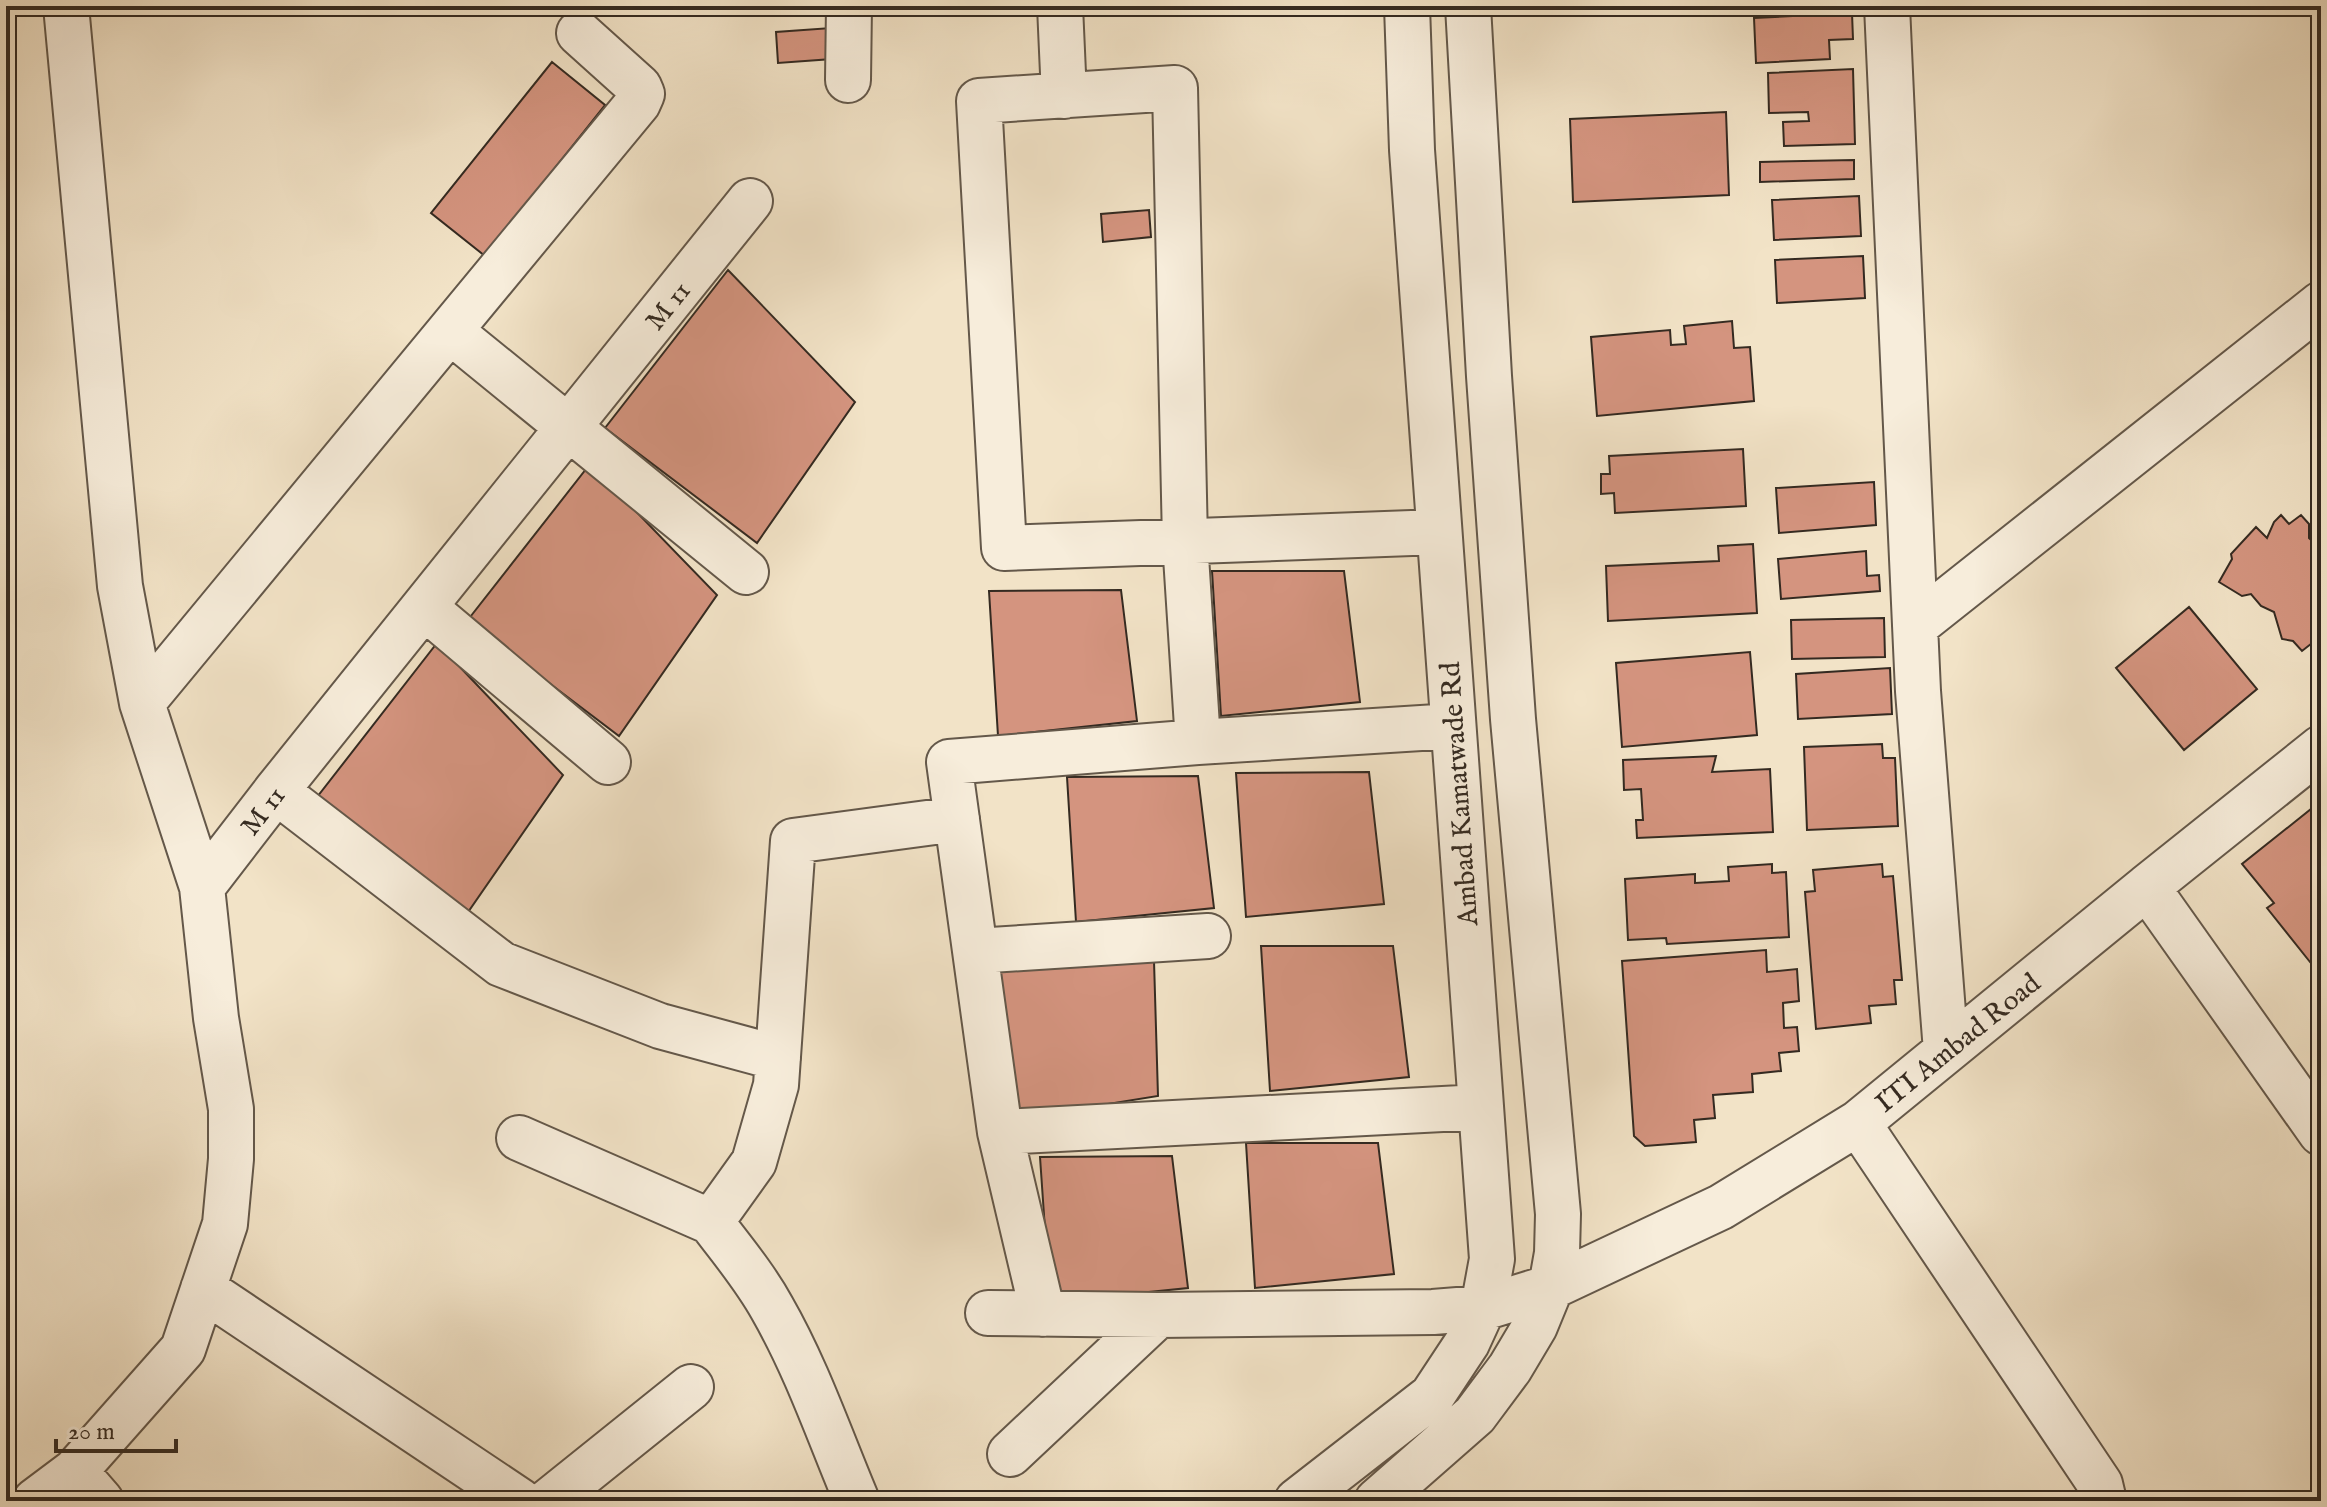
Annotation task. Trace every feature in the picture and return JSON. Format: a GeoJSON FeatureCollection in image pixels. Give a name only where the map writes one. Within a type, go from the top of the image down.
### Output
{"type":"FeatureCollection","features":[{"type":"Feature","properties":{"kind":"street"},"geometry":{"type":"LineString","coordinates":[[35,1501],[88,1486],[183,1349],[225,1224],[231,1146],[231,1109],[216,1018],[202,887],[142,703],[120,586],[66,6]]}},
{"type":"Feature","properties":{"kind":"street"},"geometry":{"type":"LineString","coordinates":[[848,80],[849,6]]}},
{"type":"Feature","properties":{"kind":"street"},"geometry":{"type":"LineString","coordinates":[[1060,6],[1064,96]]}},
{"type":"Feature","properties":{"kind":"street","name":"Ambad Kamatwade Rd"},"geometry":{"type":"LineString","coordinates":[[1297,1501],[1432,1396],[1467,1343],[1483,1308],[1492,1259],[1412,150],[1407,6]]}},
{"type":"Feature","properties":{"kind":"street"},"geometry":{"type":"LineString","coordinates":[[1377,1501],[1475,1415],[1510,1368],[1535,1326],[1551,1287],[1557,1253],[1558,1214],[1512,703],[1488,361],[1468,6]]}},
{"type":"Feature","properties":{"kind":"street"},"geometry":{"type":"LineString","coordinates":[[1887,6],[1918,691],[1946,1051]]}},
{"type":"Feature","properties":{"kind":"street"},"geometry":{"type":"LineString","coordinates":[[142,703],[638,103],[642,94],[639,87],[579,33]]}},
{"type":"Feature","properties":{"kind":"street"},"geometry":{"type":"LineString","coordinates":[[1198,742],[1185,541],[1175,88],[979,101],[1004,548],[1185,541],[1439,532]]}},
{"type":"Feature","properties":{"kind":"street","name":"M 11"},"geometry":{"type":"LineString","coordinates":[[202,887],[750,201]]}},
{"type":"Feature","properties":{"kind":"street"},"geometry":{"type":"LineString","coordinates":[[1915,626],[2321,304]]}},
{"type":"Feature","properties":{"kind":"street"},"geometry":{"type":"LineString","coordinates":[[450,331],[746,572]]}},
{"type":"Feature","properties":{"kind":"street"},"geometry":{"type":"LineString","coordinates":[[424,607],[608,762]]}},
{"type":"Feature","properties":{"kind":"street"},"geometry":{"type":"LineString","coordinates":[[1043,1314],[1000,1132],[949,762],[1453,726]]}},
{"type":"Feature","properties":{"kind":"street","name":"ITI Ambad Road"},"geometry":{"type":"LineString","coordinates":[[988,1313],[1433,1312],[1483,1308],[1551,1287],[1721,1207],[1858,1123],[2321,748]]}},
{"type":"Feature","properties":{"kind":"street"},"geometry":{"type":"LineString","coordinates":[[276,791],[501,964],[660,1026],[778,1058]]}},
{"type":"Feature","properties":{"kind":"street"},"geometry":{"type":"LineString","coordinates":[[711,1222],[754,1162],[776,1085],[793,841],[957,819]]}},
{"type":"Feature","properties":{"kind":"street"},"geometry":{"type":"LineString","coordinates":[[2147,887],[2321,1133]]}},
{"type":"Feature","properties":{"kind":"street"},"geometry":{"type":"LineString","coordinates":[[975,951],[1208,936]]}},
{"type":"Feature","properties":{"kind":"street"},"geometry":{"type":"LineString","coordinates":[[1000,1132],[1481,1107]]}},
{"type":"Feature","properties":{"kind":"street"},"geometry":{"type":"LineString","coordinates":[[1858,1123],[2100,1484],[2104,1501]]}},
{"type":"Feature","properties":{"kind":"street"},"geometry":{"type":"LineString","coordinates":[[519,1138],[711,1222],[764,1294],[790,1341],[857,1501]]}},
{"type":"Feature","properties":{"kind":"street"},"geometry":{"type":"LineString","coordinates":[[203,1289],[520,1501]]}},
{"type":"Feature","properties":{"kind":"street"},"geometry":{"type":"LineString","coordinates":[[1010,1454],[1158,1315]]}},
{"type":"Feature","properties":{"kind":"street"},"geometry":{"type":"LineString","coordinates":[[549,1501],[691,1387]]}},
{"type":"Feature","properties":{"kind":"street"},"geometry":{"type":"LineString","coordinates":[[1413,1410],[1443,1444]]}},
{"type":"Feature","properties":{"kind":"building"},"geometry":{"type":"Polygon","coordinates":[[[1852,13],[1853,39],[1829,40],[1830,59],[1756,63],[1754,18],[1852,13]]]}},
{"type":"Feature","properties":{"kind":"building"},"geometry":{"type":"Polygon","coordinates":[[[831,28],[832,59],[778,63],[776,32],[831,28]]]}},
{"type":"Feature","properties":{"kind":"building"},"geometry":{"type":"Polygon","coordinates":[[[552,62],[605,105],[485,256],[431,213],[552,62]]]}},
{"type":"Feature","properties":{"kind":"building"},"geometry":{"type":"Polygon","coordinates":[[[1853,69],[1855,144],[1784,146],[1783,122],[1809,121],[1808,112],[1769,113],[1768,73],[1853,69]]]}},
{"type":"Feature","properties":{"kind":"building"},"geometry":{"type":"Polygon","coordinates":[[[1726,112],[1729,195],[1573,202],[1570,119],[1726,112]]]}},
{"type":"Feature","properties":{"kind":"building"},"geometry":{"type":"Polygon","coordinates":[[[1854,160],[1854,179],[1760,182],[1760,162],[1854,160]]]}},
{"type":"Feature","properties":{"kind":"building"},"geometry":{"type":"Polygon","coordinates":[[[1859,196],[1861,236],[1774,240],[1772,200],[1859,196]]]}},
{"type":"Feature","properties":{"kind":"building"},"geometry":{"type":"Polygon","coordinates":[[[1149,210],[1151,237],[1103,242],[1101,214],[1149,210]]]}},
{"type":"Feature","properties":{"kind":"building"},"geometry":{"type":"Polygon","coordinates":[[[1863,256],[1865,298],[1777,303],[1775,260],[1863,256]]]}},
{"type":"Feature","properties":{"kind":"building"},"geometry":{"type":"Polygon","coordinates":[[[728,270],[855,402],[757,543],[605,428],[728,270]]]}},
{"type":"Feature","properties":{"kind":"building"},"geometry":{"type":"Polygon","coordinates":[[[1732,321],[1734,348],[1750,347],[1754,401],[1597,416],[1591,337],[1670,330],[1671,345],[1686,344],[1684,326],[1732,321]]]}},
{"type":"Feature","properties":{"kind":"building"},"geometry":{"type":"Polygon","coordinates":[[[1743,449],[1746,506],[1615,513],[1614,493],[1601,494],[1601,474],[1610,474],[1609,456],[1743,449]]]}},
{"type":"Feature","properties":{"kind":"building"},"geometry":{"type":"Polygon","coordinates":[[[590,464],[717,595],[619,736],[467,621],[590,464]]]}},
{"type":"Feature","properties":{"kind":"building"},"geometry":{"type":"Polygon","coordinates":[[[1874,482],[1876,525],[1779,533],[1776,488],[1874,482]]]}},
{"type":"Feature","properties":{"kind":"building"},"geometry":{"type":"Polygon","coordinates":[[[2281,515],[2289,524],[2301,515],[2309,524],[2309,538],[2321,549],[2321,636],[2302,651],[2293,641],[2282,639],[2274,612],[2261,606],[2251,594],[2242,596],[2219,582],[2232,559],[2231,554],[2256,527],[2267,538],[2281,515]]]}},
{"type":"Feature","properties":{"kind":"building"},"geometry":{"type":"Polygon","coordinates":[[[1753,544],[1757,613],[1608,621],[1606,566],[1719,561],[1718,546],[1753,544]]]}},
{"type":"Feature","properties":{"kind":"building"},"geometry":{"type":"Polygon","coordinates":[[[1866,551],[1867,576],[1879,575],[1880,591],[1781,599],[1778,559],[1866,551]]]}},
{"type":"Feature","properties":{"kind":"building"},"geometry":{"type":"Polygon","coordinates":[[[1212,571],[1344,571],[1360,702],[1221,716],[1212,571]]]}},
{"type":"Feature","properties":{"kind":"building"},"geometry":{"type":"Polygon","coordinates":[[[1121,590],[1137,721],[998,736],[989,591],[1121,590]]]}},
{"type":"Feature","properties":{"kind":"building"},"geometry":{"type":"Polygon","coordinates":[[[2189,607],[2257,689],[2184,750],[2116,668],[2189,607]]]}},
{"type":"Feature","properties":{"kind":"building"},"geometry":{"type":"Polygon","coordinates":[[[1884,618],[1885,657],[1792,659],[1791,620],[1884,618]]]}},
{"type":"Feature","properties":{"kind":"building"},"geometry":{"type":"Polygon","coordinates":[[[437,643],[563,775],[466,915],[314,801],[437,643]]]}},
{"type":"Feature","properties":{"kind":"building"},"geometry":{"type":"Polygon","coordinates":[[[1750,652],[1757,735],[1622,747],[1616,663],[1750,652]]]}},
{"type":"Feature","properties":{"kind":"building"},"geometry":{"type":"Polygon","coordinates":[[[1890,668],[1892,714],[1798,719],[1796,674],[1890,668]]]}},
{"type":"Feature","properties":{"kind":"building"},"geometry":{"type":"Polygon","coordinates":[[[1882,744],[1883,758],[1895,758],[1898,826],[1807,830],[1804,747],[1882,744]]]}},
{"type":"Feature","properties":{"kind":"building"},"geometry":{"type":"Polygon","coordinates":[[[1716,756],[1712,772],[1770,769],[1773,832],[1637,838],[1636,820],[1643,820],[1641,789],[1624,790],[1623,760],[1716,756]]]}},
{"type":"Feature","properties":{"kind":"building"},"geometry":{"type":"Polygon","coordinates":[[[1369,772],[1384,904],[1246,917],[1236,773],[1369,772]]]}},
{"type":"Feature","properties":{"kind":"building"},"geometry":{"type":"Polygon","coordinates":[[[1198,776],[1214,908],[1076,922],[1067,777],[1198,776]]]}},
{"type":"Feature","properties":{"kind":"building"},"geometry":{"type":"Polygon","coordinates":[[[2311,809],[2321,823],[2321,837],[2315,842],[2321,850],[2321,954],[2310,962],[2267,908],[2274,903],[2242,864],[2311,809]]]}},
{"type":"Feature","properties":{"kind":"building"},"geometry":{"type":"Polygon","coordinates":[[[1772,864],[1772,873],[1786,872],[1789,937],[1667,944],[1666,938],[1628,940],[1625,879],[1695,874],[1695,883],[1729,881],[1728,867],[1772,864]]]}},
{"type":"Feature","properties":{"kind":"building"},"geometry":{"type":"Polygon","coordinates":[[[1882,864],[1883,877],[1893,876],[1902,980],[1894,980],[1896,1004],[1869,1006],[1871,1023],[1816,1029],[1805,892],[1815,891],[1813,870],[1882,864]]]}},
{"type":"Feature","properties":{"kind":"building"},"geometry":{"type":"Polygon","coordinates":[[[1261,946],[1393,946],[1409,1077],[1270,1091],[1261,946]]]}},
{"type":"Feature","properties":{"kind":"building"},"geometry":{"type":"Polygon","coordinates":[[[1766,950],[1767,972],[1797,969],[1799,1001],[1783,1003],[1784,1028],[1797,1027],[1799,1051],[1779,1053],[1781,1071],[1752,1074],[1753,1092],[1713,1095],[1715,1118],[1694,1120],[1696,1142],[1645,1146],[1634,1136],[1622,961],[1766,950]]]}},
{"type":"Feature","properties":{"kind":"building"},"geometry":{"type":"Polygon","coordinates":[[[1154,961],[1158,1096],[1015,1119],[992,965],[1154,961]]]}},
{"type":"Feature","properties":{"kind":"building"},"geometry":{"type":"Polygon","coordinates":[[[1246,1143],[1378,1143],[1394,1274],[1255,1288],[1246,1143]]]}},
{"type":"Feature","properties":{"kind":"building"},"geometry":{"type":"Polygon","coordinates":[[[1172,1156],[1188,1288],[1050,1302],[1040,1157],[1172,1156]]]}}]}
